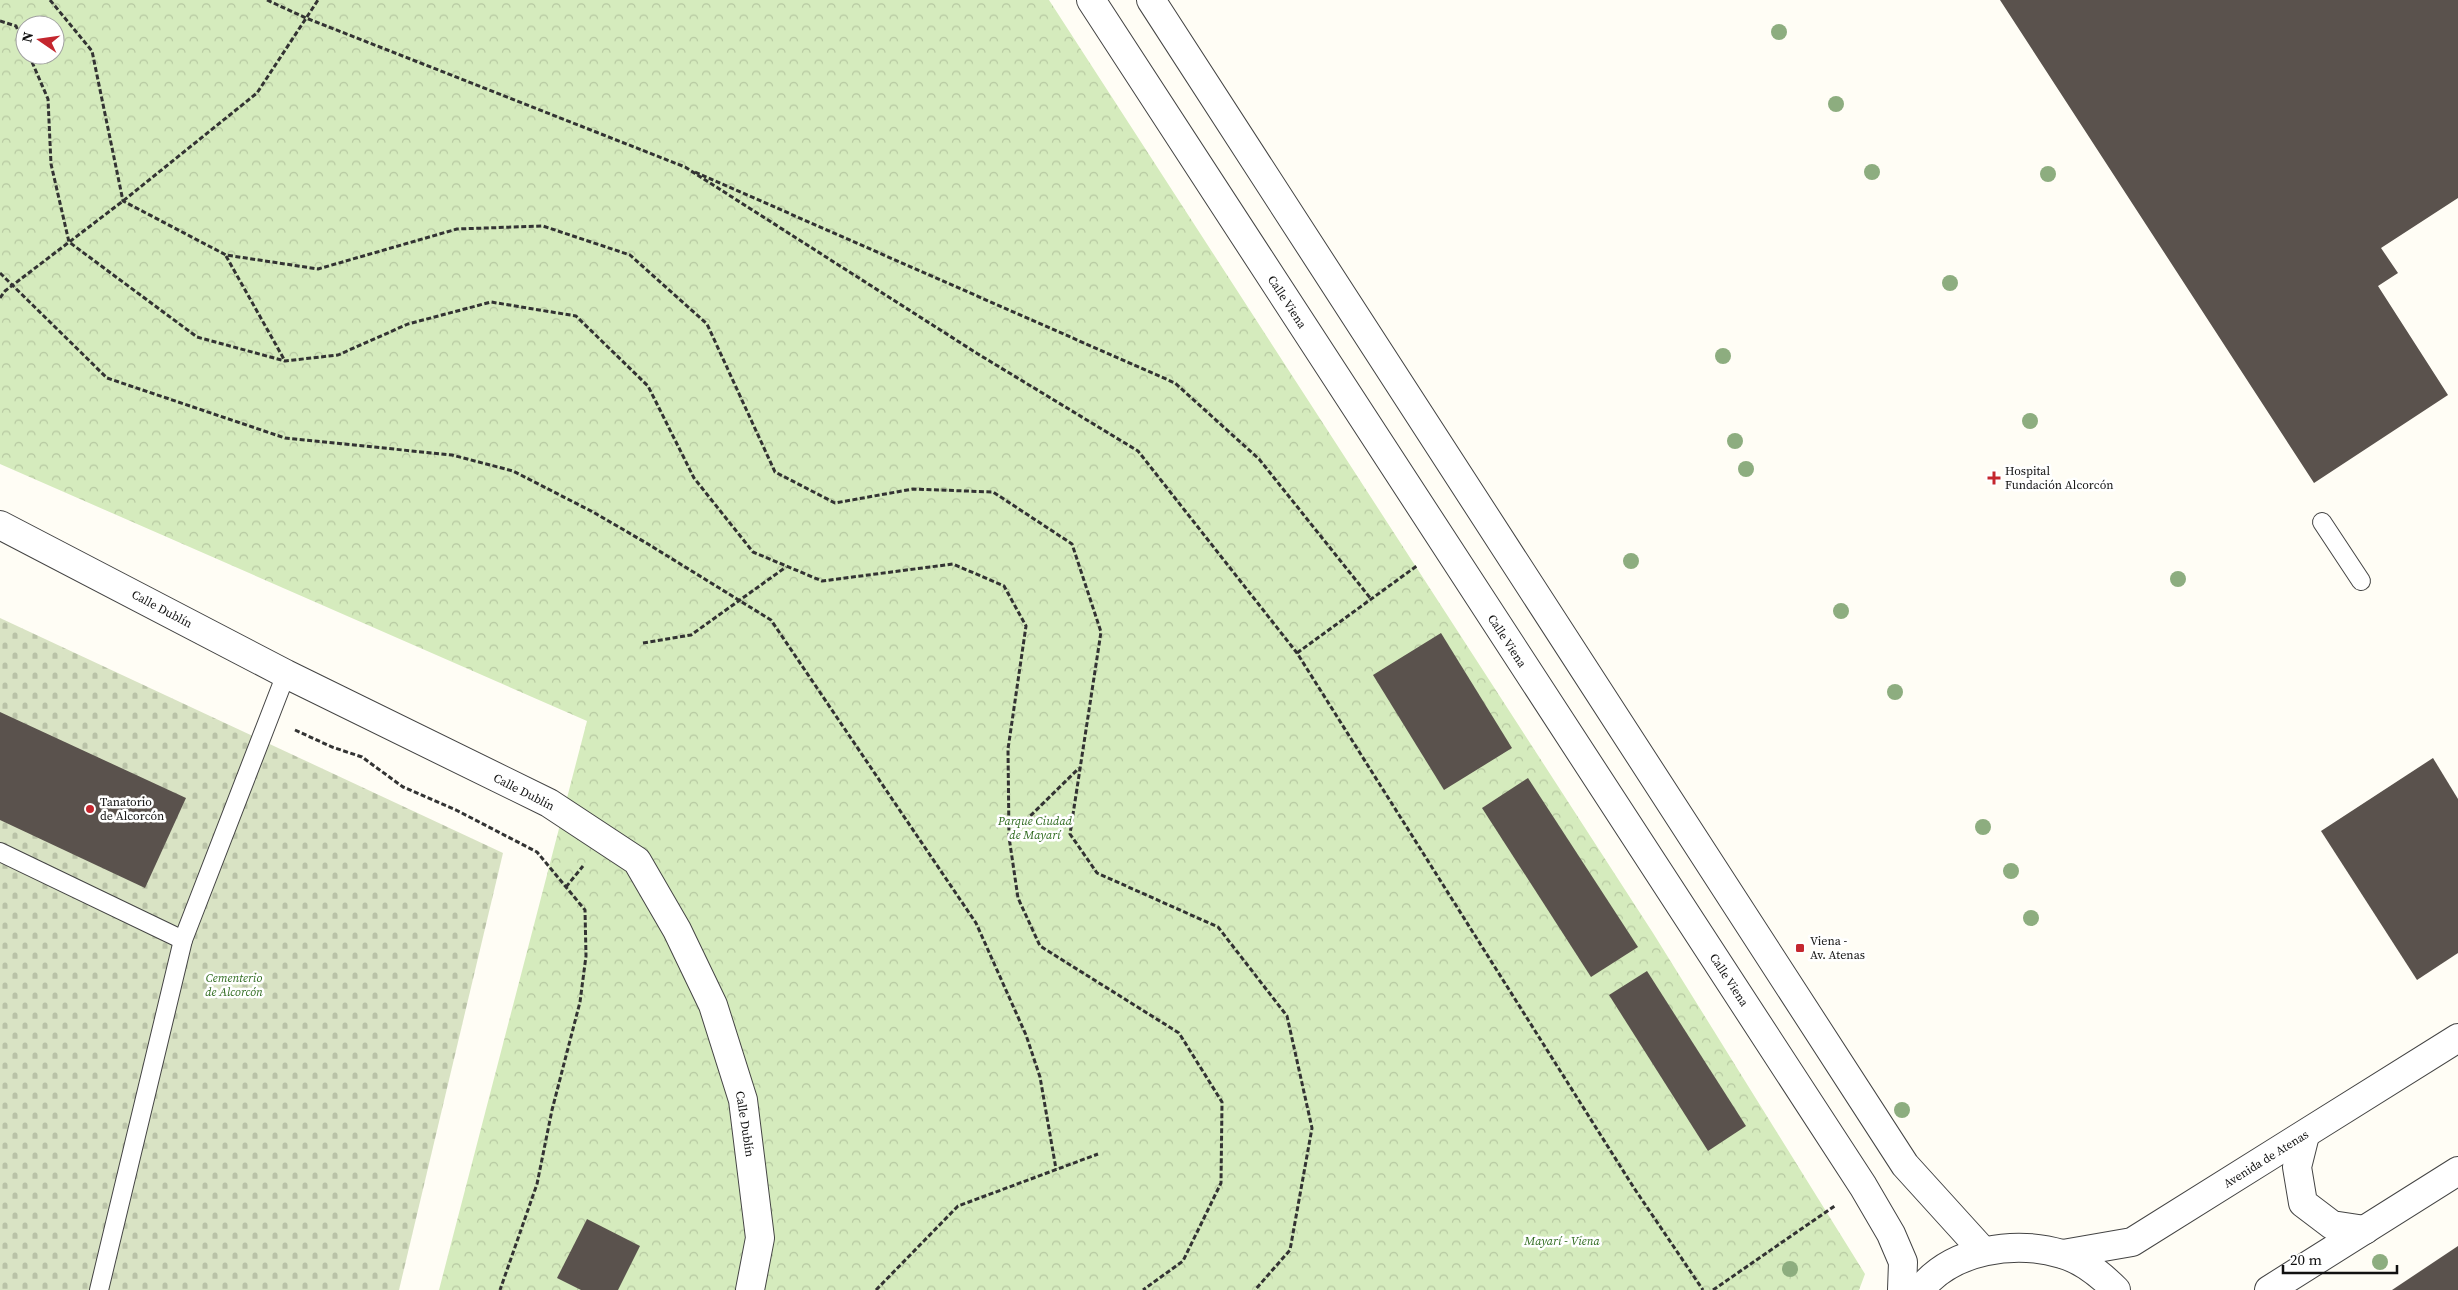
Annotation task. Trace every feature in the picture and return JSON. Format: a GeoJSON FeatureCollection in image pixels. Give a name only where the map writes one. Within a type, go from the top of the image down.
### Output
{"type":"FeatureCollection","features":[{"type":"Feature","properties":{"kind":"street","name":"Calle Viena"},"geometry":{"type":"LineString","coordinates":[[1091,0],[1445,546],[1864,1186],[1891,1234],[1903,1262],[1902,1290]]}},
{"type":"Feature","properties":{"kind":"street"},"geometry":{"type":"LineString","coordinates":[[1151,0],[1900,1156],[1983,1251]]}},
{"type":"Feature","properties":{"kind":"street","name":"Calle Dublín"},"geometry":{"type":"LineString","coordinates":[[0,524],[286,674],[549,803],[637,860],[676,930],[713,1005],[743,1100],[760,1238],[750,1290]]}},
{"type":"Feature","properties":{"kind":"street","name":"Avenida de Atenas"},"geometry":{"type":"LineString","coordinates":[[2063,1254],[2132,1242],[2305,1136],[2458,1038]]}},
{"type":"Feature","properties":{"kind":"street"},"geometry":{"type":"LineString","coordinates":[[2305,1136],[2296,1167],[2303,1203],[2332,1225],[2365,1230]]}},
{"type":"Feature","properties":{"kind":"street"},"geometry":{"type":"LineString","coordinates":[[2269,1290],[2458,1171]]}},
{"type":"Feature","properties":{"kind":"street"},"geometry":{"type":"LineString","coordinates":[[1920,1290],[1926,1282],[1953,1264],[1983,1251],[2023,1246],[2063,1254],[2100,1273],[2116,1290]]}},
{"type":"Feature","properties":{"kind":"lane"},"geometry":{"type":"LineString","coordinates":[[2322,522],[2362,581]]}},
{"type":"Feature","properties":{"kind":"lane"},"geometry":{"type":"LineString","coordinates":[[100,1290],[183,940],[286,674]]}},
{"type":"Feature","properties":{"kind":"lane"},"geometry":{"type":"LineString","coordinates":[[0,852],[183,940]]}},
{"type":"Feature","properties":{"kind":"path"},"geometry":{"type":"LineString","coordinates":[[50,0],[92,52],[123,200]]}},
{"type":"Feature","properties":{"kind":"path"},"geometry":{"type":"LineString","coordinates":[[267,0],[306,18],[685,167],[1175,383],[1259,459],[1371,599]]}},
{"type":"Feature","properties":{"kind":"path"},"geometry":{"type":"LineString","coordinates":[[0,298],[12,286],[257,93],[318,0]]}},
{"type":"Feature","properties":{"kind":"path"},"geometry":{"type":"LineString","coordinates":[[0,21],[15,26]]}},
{"type":"Feature","properties":{"kind":"path"},"geometry":{"type":"LineString","coordinates":[[33,65],[48,99],[51,164],[69,242],[198,337],[285,361],[338,355],[408,324],[491,302],[576,316],[648,386],[694,478],[753,552],[822,581],[953,564],[1004,586],[1026,626],[1008,749],[1009,837],[1018,898],[1040,946],[1179,1033],[1222,1102],[1221,1183],[1183,1261],[1143,1290]]}},
{"type":"Feature","properties":{"kind":"path"},"geometry":{"type":"LineString","coordinates":[[685,167],[978,354],[1138,451],[1297,653],[1629,1180],[1703,1290]]}},
{"type":"Feature","properties":{"kind":"path"},"geometry":{"type":"LineString","coordinates":[[123,200],[226,255],[318,269],[457,229],[543,226],[630,255],[707,324],[775,472],[835,503],[913,489],[993,492],[1072,544],[1101,632],[1070,834],[1097,873],[1218,927],[1287,1016],[1312,1128],[1290,1250],[1255,1290]]}},
{"type":"Feature","properties":{"kind":"path"},"geometry":{"type":"LineString","coordinates":[[226,255],[285,361]]}},
{"type":"Feature","properties":{"kind":"path"},"geometry":{"type":"LineString","coordinates":[[0,273],[107,378],[285,438],[452,455],[513,471],[632,534],[771,620],[976,923],[1029,1043],[1040,1077],[1056,1169]]}},
{"type":"Feature","properties":{"kind":"path"},"geometry":{"type":"LineString","coordinates":[[1297,653],[1445,546]]}},
{"type":"Feature","properties":{"kind":"path"},"geometry":{"type":"LineString","coordinates":[[643,642],[691,635],[787,567]]}},
{"type":"Feature","properties":{"kind":"path"},"geometry":{"type":"LineString","coordinates":[[269,718],[362,757],[403,787],[456,810],[537,852],[585,910],[586,956],[580,1002],[552,1110],[537,1184],[500,1290]]}},
{"type":"Feature","properties":{"kind":"path"},"geometry":{"type":"LineString","coordinates":[[1009,837],[1080,767]]}},
{"type":"Feature","properties":{"kind":"path"},"geometry":{"type":"LineString","coordinates":[[876,1290],[958,1206],[1098,1154]]}},
{"type":"Feature","properties":{"kind":"path"},"geometry":{"type":"LineString","coordinates":[[1713,1290],[1864,1186]]}},
{"type":"Feature","properties":{"kind":"green space","name":"Parque Ciudad de Mayarí"},"geometry":{"type":"Polygon","coordinates":[[[0,0],[1049,0],[1653,933],[1865,1274],[1859,1290],[439,1290],[587,721],[0,464],[0,0]]]}},
{"type":"Feature","properties":{"kind":"green space","name":"Cementerio de Alcorcón"},"geometry":{"type":"Polygon","coordinates":[[[0,618],[503,853],[399,1290],[0,1290],[0,618]]]}},
{"type":"Feature","properties":{"kind":"building"},"geometry":{"type":"Polygon","coordinates":[[[2000,0],[2458,0],[2458,198],[2381,248],[2398,273],[2378,286],[2448,395],[2314,483],[2000,0]]]}},
{"type":"Feature","properties":{"kind":"building"},"geometry":{"type":"Polygon","coordinates":[[[1441,633],[1512,748],[1444,790],[1373,675],[1441,633]]]}},
{"type":"Feature","properties":{"kind":"building","name":"Tanatorio de Alcorcón"},"geometry":{"type":"Polygon","coordinates":[[[0,712],[186,798],[145,888],[0,820],[0,712]]]}},
{"type":"Feature","properties":{"kind":"building"},"geometry":{"type":"Polygon","coordinates":[[[2433,758],[2458,799],[2458,953],[2417,980],[2321,831],[2433,758]]]}},
{"type":"Feature","properties":{"kind":"building"},"geometry":{"type":"Polygon","coordinates":[[[1528,778],[1638,947],[1591,977],[1482,808],[1528,778]]]}},
{"type":"Feature","properties":{"kind":"building"},"geometry":{"type":"Polygon","coordinates":[[[1647,971],[1746,1126],[1708,1151],[1609,995],[1647,971]]]}},
{"type":"Feature","properties":{"kind":"building"},"geometry":{"type":"Polygon","coordinates":[[[587,1219],[640,1246],[618,1290],[581,1290],[557,1278],[587,1219]]]}},
{"type":"Feature","properties":{"kind":"building"},"geometry":{"type":"Polygon","coordinates":[[[2458,1246],[2458,1290],[2392,1290],[2458,1246]]]}},
{"type":"Feature","properties":{"kind":"place","name":"Hospital Fundación Alcorcón"},"geometry":{"type":"Point","coordinates":[1994,478]}},
{"type":"Feature","properties":{"kind":"place","name":"Tanatorio de Alcorcón"},"geometry":{"type":"Point","coordinates":[90,809]}},
{"type":"Feature","properties":{"kind":"place","name":"Viena - Av. Atenas"},"geometry":{"type":"Point","coordinates":[1800,948]}},
{"type":"Feature","properties":{"kind":"park label","name":"Mayarí - Viena"},"geometry":{"type":"Point","coordinates":[1562,1241]}}]}
